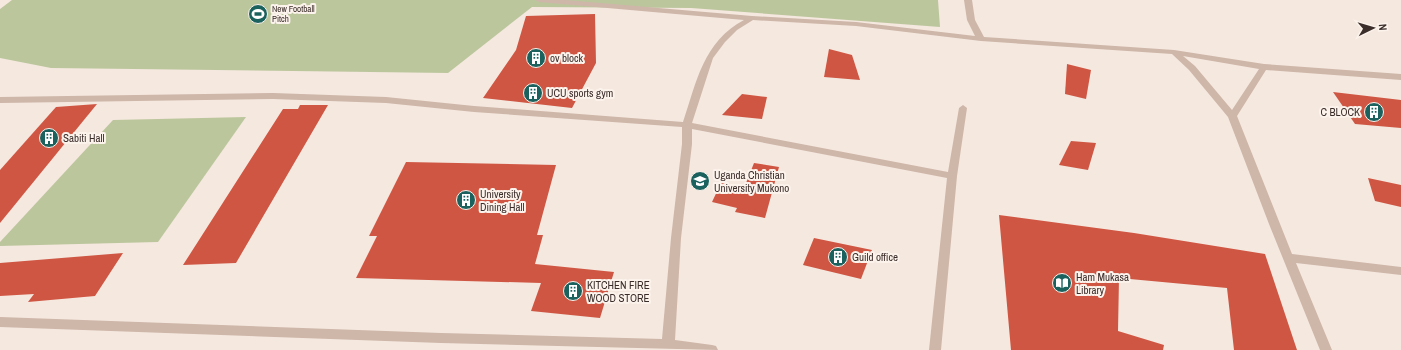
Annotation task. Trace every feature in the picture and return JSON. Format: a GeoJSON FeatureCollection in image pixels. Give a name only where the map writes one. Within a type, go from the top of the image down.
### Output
{"type":"FeatureCollection","features":[{"type":"Feature","properties":{"kind":"lane"},"geometry":{"type":"LineString","coordinates":[[539,0],[752,18],[856,24],[981,39],[1174,52],[1264,67],[1401,77]]}},
{"type":"Feature","properties":{"kind":"lane"},"geometry":{"type":"LineString","coordinates":[[968,0],[971,20],[981,39]]}},
{"type":"Feature","properties":{"kind":"lane"},"geometry":{"type":"LineString","coordinates":[[668,344],[676,238],[687,144],[687,125],[709,58],[722,40],[734,28],[752,18]]}},
{"type":"Feature","properties":{"kind":"lane"},"geometry":{"type":"LineString","coordinates":[[1174,52],[1192,68],[1232,116],[1326,350]]}},
{"type":"Feature","properties":{"kind":"lane"},"geometry":{"type":"LineString","coordinates":[[1232,116],[1264,67]]}},
{"type":"Feature","properties":{"kind":"lane"},"geometry":{"type":"LineString","coordinates":[[2,101],[281,96],[386,100],[489,110],[687,125],[952,176]]}},
{"type":"Feature","properties":{"kind":"lane"},"geometry":{"type":"LineString","coordinates":[[935,350],[952,176],[963,108]]}},
{"type":"Feature","properties":{"kind":"lane"},"geometry":{"type":"LineString","coordinates":[[1288,258],[1401,271]]}},
{"type":"Feature","properties":{"kind":"lane"},"geometry":{"type":"LineString","coordinates":[[0,322],[441,338],[668,344],[712,350]]}},
{"type":"Feature","properties":{"kind":"green space"},"geometry":{"type":"Polygon","coordinates":[[[12,0],[938,0],[940,27],[691,8],[532,7],[448,73],[51,68],[0,58],[0,9],[12,0]]]}},
{"type":"Feature","properties":{"kind":"green space"},"geometry":{"type":"Polygon","coordinates":[[[246,117],[158,242],[0,246],[0,242],[113,120],[246,117]]]}},
{"type":"Feature","properties":{"kind":"building"},"geometry":{"type":"Polygon","coordinates":[[[595,14],[596,63],[572,108],[483,98],[516,50],[526,16],[595,14]]]}},
{"type":"Feature","properties":{"kind":"building"},"geometry":{"type":"Polygon","coordinates":[[[829,49],[852,55],[860,80],[824,77],[829,49]]]}},
{"type":"Feature","properties":{"kind":"building"},"geometry":{"type":"Polygon","coordinates":[[[1067,64],[1091,70],[1086,99],[1065,94],[1067,64]]]}},
{"type":"Feature","properties":{"kind":"building","name":"C BLOCK"},"geometry":{"type":"Polygon","coordinates":[[[1333,92],[1401,100],[1401,128],[1355,124],[1333,92]]]}},
{"type":"Feature","properties":{"kind":"building"},"geometry":{"type":"Polygon","coordinates":[[[742,94],[767,97],[762,119],[722,115],[742,94]]]}},
{"type":"Feature","properties":{"kind":"building","name":"Sabiti Hall"},"geometry":{"type":"Polygon","coordinates":[[[97,104],[0,223],[0,170],[56,107],[97,104]]]}},
{"type":"Feature","properties":{"kind":"building"},"geometry":{"type":"Polygon","coordinates":[[[300,105],[328,105],[236,263],[183,265],[283,109],[298,109],[300,105]]]}},
{"type":"Feature","properties":{"kind":"building"},"geometry":{"type":"Polygon","coordinates":[[[1071,141],[1096,143],[1088,170],[1059,165],[1071,141]]]}},
{"type":"Feature","properties":{"kind":"building","name":"University Dining Hall"},"geometry":{"type":"Polygon","coordinates":[[[406,162],[556,165],[537,235],[543,235],[535,264],[614,272],[600,318],[531,311],[541,283],[356,278],[377,236],[369,236],[406,162]]]}},
{"type":"Feature","properties":{"kind":"building"},"geometry":{"type":"Polygon","coordinates":[[[754,163],[779,167],[765,218],[735,212],[737,208],[712,202],[721,183],[744,188],[754,163]]]}},
{"type":"Feature","properties":{"kind":"building"},"geometry":{"type":"Polygon","coordinates":[[[1368,178],[1401,185],[1401,207],[1375,201],[1368,178]]]}},
{"type":"Feature","properties":{"kind":"building","name":"Ham Mukasa Library"},"geometry":{"type":"Polygon","coordinates":[[[999,215],[1134,233],[1265,254],[1297,350],[1234,350],[1227,288],[1119,278],[1118,331],[1164,345],[1163,350],[1011,350],[999,215]]]}},
{"type":"Feature","properties":{"kind":"building","name":"Guild office"},"geometry":{"type":"Polygon","coordinates":[[[814,238],[872,250],[861,279],[803,265],[814,238]]]}},
{"type":"Feature","properties":{"kind":"building"},"geometry":{"type":"Polygon","coordinates":[[[123,253],[95,296],[28,302],[34,294],[0,296],[0,263],[123,253]]]}},
{"type":"Feature","properties":{"kind":"place","name":"New Football Pitch"},"geometry":{"type":"Point","coordinates":[258,14]}},
{"type":"Feature","properties":{"kind":"place","name":"ov block"},"geometry":{"type":"Point","coordinates":[536,58]}},
{"type":"Feature","properties":{"kind":"place","name":"UCU sports gym"},"geometry":{"type":"Point","coordinates":[533,93]}},
{"type":"Feature","properties":{"kind":"place","name":"C BLOCK"},"geometry":{"type":"Point","coordinates":[1374,112]}},
{"type":"Feature","properties":{"kind":"place","name":"Sabiti Hall"},"geometry":{"type":"Point","coordinates":[49,138]}},
{"type":"Feature","properties":{"kind":"place","name":"Uganda Christian University Mukono"},"geometry":{"type":"Point","coordinates":[700,181]}},
{"type":"Feature","properties":{"kind":"place","name":"University Dining Hall"},"geometry":{"type":"Point","coordinates":[466,200]}},
{"type":"Feature","properties":{"kind":"place","name":"Guild office"},"geometry":{"type":"Point","coordinates":[838,257]}},
{"type":"Feature","properties":{"kind":"place","name":"Ham Mukasa Library"},"geometry":{"type":"Point","coordinates":[1062,283]}},
{"type":"Feature","properties":{"kind":"place","name":"KITCHEN FIRE WOOD STORE"},"geometry":{"type":"Point","coordinates":[573,291]}}]}
